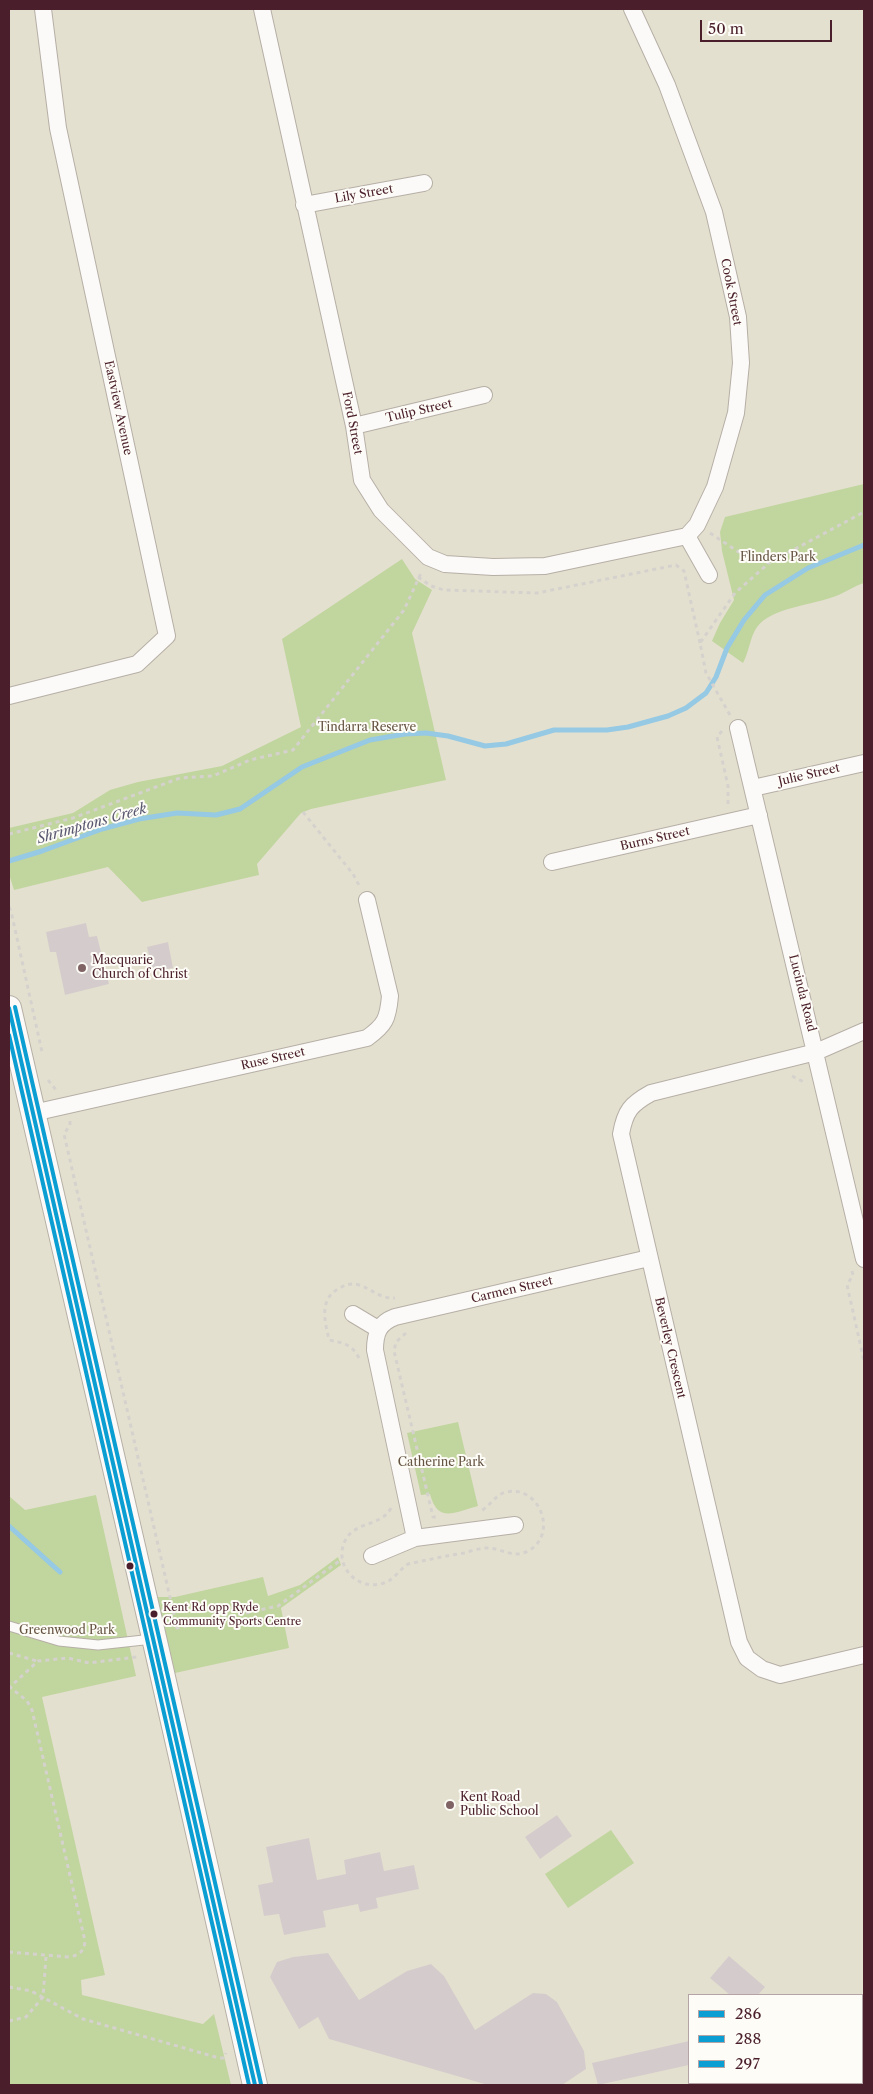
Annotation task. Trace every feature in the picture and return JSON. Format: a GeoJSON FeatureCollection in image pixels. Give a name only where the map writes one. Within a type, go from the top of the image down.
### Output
{"type":"FeatureCollection","features":[{"type":"Feature","properties":{"kind":"street","name":"Eastview Avenue"},"geometry":{"type":"LineString","coordinates":[[9,696],[137,664],[167,636],[58,128],[43,9]]}},
{"type":"Feature","properties":{"kind":"street","name":"Ford Street"},"geometry":{"type":"LineString","coordinates":[[262,9],[354,426],[362,480],[381,510],[428,557],[445,564],[466,566],[545,566],[692,530]]}},
{"type":"Feature","properties":{"kind":"street","name":"Cook Street"},"geometry":{"type":"LineString","coordinates":[[632,9],[667,85],[714,212],[738,316],[741,363],[736,413],[714,486],[692,530]]}},
{"type":"Feature","properties":{"kind":"street","name":"Lily Street"},"geometry":{"type":"LineString","coordinates":[[304,205],[424,183]]}},
{"type":"Feature","properties":{"kind":"street","name":"Tulip Street"},"geometry":{"type":"LineString","coordinates":[[354,426],[484,396]]}},
{"type":"Feature","properties":{"kind":"street"},"geometry":{"type":"LineString","coordinates":[[692,530],[709,575]]}},
{"type":"Feature","properties":{"kind":"street","name":"Lucinda Road"},"geometry":{"type":"LineString","coordinates":[[731,722],[753,788],[864,1259]]}},
{"type":"Feature","properties":{"kind":"street","name":"Julie Street"},"geometry":{"type":"LineString","coordinates":[[753,788],[864,763]]}},
{"type":"Feature","properties":{"kind":"street","name":"Burns Street"},"geometry":{"type":"LineString","coordinates":[[552,862],[759,815]]}},
{"type":"Feature","properties":{"kind":"street","name":"Ruse Street"},"geometry":{"type":"LineString","coordinates":[[33,1113],[367,1038],[383,1027],[389,1012],[390,996],[367,900]]}},
{"type":"Feature","properties":{"kind":"street"},"geometry":{"type":"LineString","coordinates":[[9,1008],[255,2085]]}},
{"type":"Feature","properties":{"kind":"street","name":"Beverley Crescent"},"geometry":{"type":"LineString","coordinates":[[864,1031],[816,1052],[651,1093],[634,1102],[624,1118],[621,1134],[739,1642],[747,1658],[762,1669],[780,1675],[864,1656]]}},
{"type":"Feature","properties":{"kind":"street","name":"Carmen Street"},"geometry":{"type":"LineString","coordinates":[[378,1328],[386,1320],[395,1317],[650,1258]]}},
{"type":"Feature","properties":{"kind":"street"},"geometry":{"type":"LineString","coordinates":[[353,1314],[378,1328],[375,1350],[415,1538]]}},
{"type":"Feature","properties":{"kind":"street"},"geometry":{"type":"LineString","coordinates":[[372,1556],[415,1538],[515,1525]]}},
{"type":"Feature","properties":{"kind":"lane"},"geometry":{"type":"LineString","coordinates":[[9,1626],[59,1641],[98,1645],[156,1647]]}},
{"type":"Feature","properties":{"kind":"path"},"geometry":{"type":"LineString","coordinates":[[700,643],[735,593],[769,563],[864,512]]}},
{"type":"Feature","properties":{"kind":"path"},"geometry":{"type":"LineString","coordinates":[[692,530],[737,551],[769,563]]}},
{"type":"Feature","properties":{"kind":"path"},"geometry":{"type":"LineString","coordinates":[[9,834],[73,818],[180,778],[213,776],[250,760],[293,750],[404,610],[428,557]]}},
{"type":"Feature","properties":{"kind":"path"},"geometry":{"type":"LineString","coordinates":[[676,565],[684,571],[706,673],[731,722],[716,737],[728,786],[727,801],[732,821]]}},
{"type":"Feature","properties":{"kind":"path"},"geometry":{"type":"LineString","coordinates":[[303,812],[353,874],[367,900]]}},
{"type":"Feature","properties":{"kind":"path"},"geometry":{"type":"LineString","coordinates":[[9,907],[42,1053]]}},
{"type":"Feature","properties":{"kind":"path"},"geometry":{"type":"LineString","coordinates":[[47,1073],[49,1082],[59,1093]]}},
{"type":"Feature","properties":{"kind":"path"},"geometry":{"type":"LineString","coordinates":[[69,1118],[70,1125],[64,1134],[177,1628],[278,1606],[342,1559]]}},
{"type":"Feature","properties":{"kind":"path"},"geometry":{"type":"LineString","coordinates":[[359,1359],[352,1347],[329,1340],[324,1308],[329,1296],[346,1284],[356,1284],[384,1298],[399,1297]]}},
{"type":"Feature","properties":{"kind":"path"},"geometry":{"type":"LineString","coordinates":[[406,1324],[408,1332],[402,1334],[396,1342],[394,1351],[433,1517],[442,1516]]}},
{"type":"Feature","properties":{"kind":"path"},"geometry":{"type":"LineString","coordinates":[[391,1504],[385,1517],[351,1532],[342,1547],[342,1559],[347,1572],[360,1583],[376,1585],[390,1580],[400,1569],[408,1564],[488,1548],[512,1554],[522,1554],[536,1545],[544,1529],[545,1520],[542,1511],[536,1502],[526,1494],[503,1493],[482,1511],[476,1513]]}},
{"type":"Feature","properties":{"kind":"path"},"geometry":{"type":"LineString","coordinates":[[9,1653],[38,1661],[68,1658],[88,1663],[156,1647]]}},
{"type":"Feature","properties":{"kind":"path"},"geometry":{"type":"LineString","coordinates":[[9,1952],[69,1957],[78,1955],[84,1948],[85,1942],[32,1710],[27,1701],[9,1687],[38,1661]]}},
{"type":"Feature","properties":{"kind":"path"},"geometry":{"type":"LineString","coordinates":[[9,2021],[26,2017],[43,1997],[46,1956]]}},
{"type":"Feature","properties":{"kind":"path"},"geometry":{"type":"LineString","coordinates":[[9,1987],[31,1990],[83,2019],[220,2058],[224,2058],[226,2054],[224,2045]]}},
{"type":"Feature","properties":{"kind":"green space","name":"Flinders Park"},"geometry":{"type":"Polygon","coordinates":[[[864,484],[864,583],[836,596],[794,607],[764,620],[755,631],[743,663],[712,641],[734,600],[722,551],[720,532],[725,517],[864,484]]]}},
{"type":"Feature","properties":{"kind":"green space","name":"Tindarra Reserve"},"geometry":{"type":"Polygon","coordinates":[[[402,559],[415,579],[432,590],[412,633],[446,780],[311,809],[301,813],[257,864],[259,875],[142,902],[108,867],[14,890],[9,874],[9,828],[73,813],[110,790],[138,782],[222,766],[301,727],[282,639],[402,559]]]}},
{"type":"Feature","properties":{"kind":"green space","name":"Catherine Park"},"geometry":{"type":"Polygon","coordinates":[[[458,1422],[478,1506],[448,1514],[442,1513],[438,1509],[433,1503],[430,1494],[421,1495],[407,1433],[458,1422]]]}},
{"type":"Feature","properties":{"kind":"green space","name":"Greenwood Park"},"geometry":{"type":"Polygon","coordinates":[[[96,1495],[136,1676],[42,1697],[105,1975],[81,1980],[82,1995],[203,2024],[214,2014],[231,2085],[9,2085],[9,1496],[25,1510],[96,1495]]]}},
{"type":"Feature","properties":{"kind":"green space"},"geometry":{"type":"Polygon","coordinates":[[[338,1557],[341,1565],[281,1608],[289,1648],[175,1673],[157,1597],[175,1597],[263,1577],[268,1596],[300,1585],[338,1557]]]}},
{"type":"Feature","properties":{"kind":"green space"},"geometry":{"type":"Polygon","coordinates":[[[611,1830],[634,1863],[568,1908],[545,1874],[611,1830]]]}},
{"type":"Feature","properties":{"kind":"building","name":"Macquarie Church of Christ"},"geometry":{"type":"Polygon","coordinates":[[[86,923],[89,937],[97,936],[109,984],[65,995],[56,952],[50,952],[46,932],[86,923]]]}},
{"type":"Feature","properties":{"kind":"building"},"geometry":{"type":"Polygon","coordinates":[[[168,942],[173,968],[153,971],[147,947],[168,942]]]}},
{"type":"Feature","properties":{"kind":"building"},"geometry":{"type":"Polygon","coordinates":[[[557,1815],[572,1836],[540,1859],[525,1837],[557,1815]]]}},
{"type":"Feature","properties":{"kind":"building"},"geometry":{"type":"Polygon","coordinates":[[[309,1838],[317,1880],[346,1874],[344,1860],[380,1852],[384,1871],[414,1865],[419,1889],[376,1898],[378,1908],[360,1912],[358,1904],[323,1911],[326,1927],[284,1935],[279,1914],[264,1916],[258,1885],[273,1882],[266,1847],[309,1838]]]}},
{"type":"Feature","properties":{"kind":"building"},"geometry":{"type":"Polygon","coordinates":[[[328,1953],[359,2000],[407,1971],[431,1964],[444,1976],[475,2030],[533,1993],[546,1994],[557,2002],[584,2051],[586,2069],[562,2085],[488,2085],[329,2039],[318,2017],[299,2029],[270,1977],[277,1962],[293,1957],[328,1953]]]}},
{"type":"Feature","properties":{"kind":"building"},"geometry":{"type":"Polygon","coordinates":[[[729,1956],[765,1987],[759,1994],[729,1994],[710,1978],[729,1956]]]}},
{"type":"Feature","properties":{"kind":"building"},"geometry":{"type":"Polygon","coordinates":[[[688,2041],[688,2065],[598,2085],[592,2063],[688,2041]]]}},
{"type":"Feature","properties":{"kind":"waterway","name":"Shrimptons Creek"},"geometry":{"type":"LineString","coordinates":[[9,861],[102,829],[139,819],[177,813],[216,815],[240,809],[302,767],[370,740],[405,734],[426,733],[448,736],[485,746],[506,744],[554,730],[607,730],[628,727],[668,716],[686,708],[706,693],[716,677],[727,648],[744,620],[765,595],[808,568],[864,545]]}},
{"type":"Feature","properties":{"kind":"waterway"},"geometry":{"type":"LineString","coordinates":[[9,1526],[60,1572]]}},
{"type":"Feature","properties":{"kind":"transit line","name":"297"},"geometry":{"type":"LineString","coordinates":[[15,1007],[261,2084]]}},
{"type":"Feature","properties":{"kind":"transit line","name":"286"},"geometry":{"type":"LineString","coordinates":[[9,1008],[255,2085]]}},
{"type":"Feature","properties":{"kind":"transit line","name":"288"},"geometry":{"type":"LineString","coordinates":[[9,1035],[249,2085]]}},
{"type":"Feature","properties":{"kind":"place","name":"Macquarie Church of Christ"},"geometry":{"type":"Point","coordinates":[82,968]}},
{"type":"Feature","properties":{"kind":"place","name":"Kent Rd opp Ryde Community Sports Centre"},"geometry":{"type":"Point","coordinates":[154,1614]}},
{"type":"Feature","properties":{"kind":"place","name":"Kent Road Public School"},"geometry":{"type":"Point","coordinates":[450,1805]}}]}
